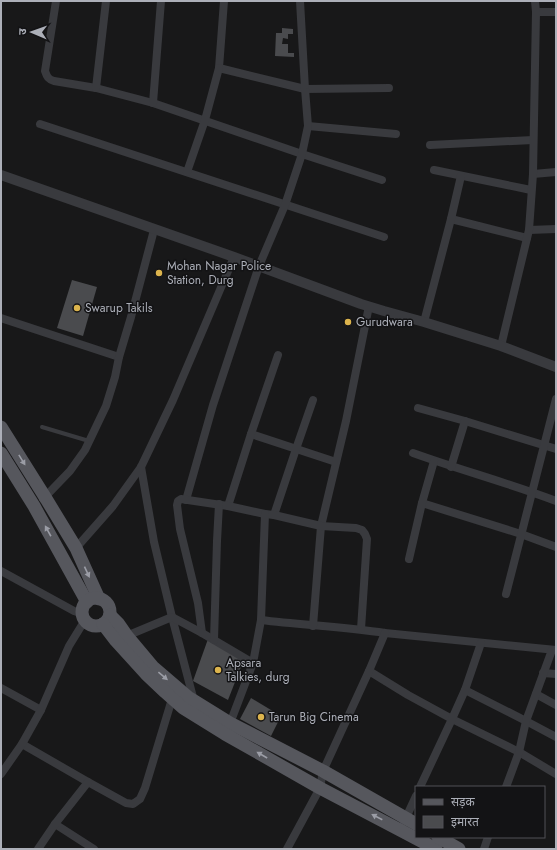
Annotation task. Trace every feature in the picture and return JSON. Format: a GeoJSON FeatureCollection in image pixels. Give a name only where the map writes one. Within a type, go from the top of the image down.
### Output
{"type":"FeatureCollection","features":[{"type":"Feature","properties":{"kind":"main road"},"geometry":{"type":"LineString","coordinates":[[1,427],[76,548],[89,609],[90,624],[96,626],[106,620],[110,611],[106,603],[89,609]]}},
{"type":"Feature","properties":{"kind":"main road"},"geometry":{"type":"LineString","coordinates":[[1,453],[34,506],[89,609]]}},
{"type":"Feature","properties":{"kind":"main road"},"geometry":{"type":"LineString","coordinates":[[106,620],[160,688],[183,708],[322,771],[407,824],[415,831]]}},
{"type":"Feature","properties":{"kind":"main road"},"geometry":{"type":"LineString","coordinates":[[121,638],[188,697],[227,728],[320,788],[407,824]]}},
{"type":"Feature","properties":{"kind":"main road"},"geometry":{"type":"LineString","coordinates":[[423,838],[436,849]]}},
{"type":"Feature","properties":{"kind":"main road"},"geometry":{"type":"LineString","coordinates":[[440,838],[459,849]]}},
{"type":"Feature","properties":{"kind":"street"},"geometry":{"type":"LineString","coordinates":[[56,1],[45,71],[46,76],[49,79],[96,88],[154,103],[382,180]]}},
{"type":"Feature","properties":{"kind":"street"},"geometry":{"type":"LineString","coordinates":[[96,88],[106,1]]}},
{"type":"Feature","properties":{"kind":"street"},"geometry":{"type":"LineString","coordinates":[[154,103],[161,1]]}},
{"type":"Feature","properties":{"kind":"street"},"geometry":{"type":"LineString","coordinates":[[187,172],[205,120],[219,68],[224,1]]}},
{"type":"Feature","properties":{"kind":"street"},"geometry":{"type":"LineString","coordinates":[[186,500],[213,405],[259,266],[285,205],[302,154],[308,126],[300,1]]}},
{"type":"Feature","properties":{"kind":"street"},"geometry":{"type":"LineString","coordinates":[[501,346],[528,234],[533,174],[536,7],[556,12]]}},
{"type":"Feature","properties":{"kind":"street"},"geometry":{"type":"LineString","coordinates":[[219,68],[305,89],[389,88]]}},
{"type":"Feature","properties":{"kind":"street"},"geometry":{"type":"LineString","coordinates":[[40,124],[384,237]]}},
{"type":"Feature","properties":{"kind":"street"},"geometry":{"type":"LineString","coordinates":[[308,126],[396,134]]}},
{"type":"Feature","properties":{"kind":"street"},"geometry":{"type":"LineString","coordinates":[[430,145],[533,140]]}},
{"type":"Feature","properties":{"kind":"street"},"geometry":{"type":"LineString","coordinates":[[434,170],[531,190]]}},
{"type":"Feature","properties":{"kind":"street"},"geometry":{"type":"LineString","coordinates":[[533,174],[556,172]]}},
{"type":"Feature","properties":{"kind":"street"},"geometry":{"type":"LineString","coordinates":[[1,175],[369,306],[501,346],[556,367]]}},
{"type":"Feature","properties":{"kind":"street"},"geometry":{"type":"LineString","coordinates":[[424,322],[461,176]]}},
{"type":"Feature","properties":{"kind":"street"},"geometry":{"type":"LineString","coordinates":[[451,219],[528,234],[556,229]]}},
{"type":"Feature","properties":{"kind":"street"},"geometry":{"type":"LineString","coordinates":[[34,506],[45,497],[70,471],[85,450],[106,406],[154,230]]}},
{"type":"Feature","properties":{"kind":"street"},"geometry":{"type":"LineString","coordinates":[[76,548],[114,506],[141,467],[173,400],[234,257]]}},
{"type":"Feature","properties":{"kind":"street"},"geometry":{"type":"LineString","coordinates":[[313,626],[321,526],[346,421],[369,306]]}},
{"type":"Feature","properties":{"kind":"street"},"geometry":{"type":"LineString","coordinates":[[1,318],[119,357]]}},
{"type":"Feature","properties":{"kind":"street"},"geometry":{"type":"LineString","coordinates":[[228,506],[278,355]]}},
{"type":"Feature","properties":{"kind":"street"},"geometry":{"type":"LineString","coordinates":[[506,594],[556,399]]}},
{"type":"Feature","properties":{"kind":"street"},"geometry":{"type":"LineString","coordinates":[[274,515],[313,400]]}},
{"type":"Feature","properties":{"kind":"street"},"geometry":{"type":"LineString","coordinates":[[418,408],[556,449]]}},
{"type":"Feature","properties":{"kind":"street"},"geometry":{"type":"LineString","coordinates":[[451,466],[465,421]]}},
{"type":"Feature","properties":{"kind":"street"},"geometry":{"type":"LineString","coordinates":[[251,434],[336,462]]}},
{"type":"Feature","properties":{"kind":"street"},"geometry":{"type":"LineString","coordinates":[[413,453],[556,501]]}},
{"type":"Feature","properties":{"kind":"street"},"geometry":{"type":"LineString","coordinates":[[409,559],[422,503],[434,461]]}},
{"type":"Feature","properties":{"kind":"street"},"geometry":{"type":"LineString","coordinates":[[141,467],[154,542],[194,701]]}},
{"type":"Feature","properties":{"kind":"street"},"geometry":{"type":"LineString","coordinates":[[202,633],[198,603],[180,530],[177,505],[178,501],[181,499],[219,504],[321,526],[356,528],[362,530],[367,539],[361,629]]}},
{"type":"Feature","properties":{"kind":"street"},"geometry":{"type":"LineString","coordinates":[[422,503],[521,534],[556,547]]}},
{"type":"Feature","properties":{"kind":"street"},"geometry":{"type":"LineString","coordinates":[[214,640],[219,504]]}},
{"type":"Feature","properties":{"kind":"street"},"geometry":{"type":"LineString","coordinates":[[227,728],[253,663],[261,620],[265,514]]}},
{"type":"Feature","properties":{"kind":"street"},"geometry":{"type":"LineString","coordinates":[[1,571],[74,611],[89,609]]}},
{"type":"Feature","properties":{"kind":"street"},"geometry":{"type":"LineString","coordinates":[[1,774],[22,744],[41,710],[69,646],[89,609]]}},
{"type":"Feature","properties":{"kind":"street"},"geometry":{"type":"LineString","coordinates":[[172,617],[253,663]]}},
{"type":"Feature","properties":{"kind":"street"},"geometry":{"type":"LineString","coordinates":[[121,638],[172,617]]}},
{"type":"Feature","properties":{"kind":"street"},"geometry":{"type":"LineString","coordinates":[[261,620],[313,626],[361,629],[385,633],[554,650],[543,673],[526,721],[519,752],[506,786]]}},
{"type":"Feature","properties":{"kind":"street"},"geometry":{"type":"LineString","coordinates":[[287,849],[320,788],[322,771],[369,671],[385,633]]}},
{"type":"Feature","properties":{"kind":"street"},"geometry":{"type":"LineString","coordinates":[[420,786],[452,719],[481,643]]}},
{"type":"Feature","properties":{"kind":"street"},"geometry":{"type":"LineString","coordinates":[[369,671],[408,695],[452,719],[519,752],[556,774]]}},
{"type":"Feature","properties":{"kind":"street"},"geometry":{"type":"LineString","coordinates":[[543,673],[556,674]]}},
{"type":"Feature","properties":{"kind":"street"},"geometry":{"type":"LineString","coordinates":[[2,690],[41,710]]}},
{"type":"Feature","properties":{"kind":"street"},"geometry":{"type":"LineString","coordinates":[[464,690],[556,737]]}},
{"type":"Feature","properties":{"kind":"street"},"geometry":{"type":"LineString","coordinates":[[536,694],[556,705]]}},
{"type":"Feature","properties":{"kind":"street"},"geometry":{"type":"LineString","coordinates":[[22,744],[126,803],[133,804],[140,799],[145,788],[172,699]]}},
{"type":"Feature","properties":{"kind":"street"},"geometry":{"type":"LineString","coordinates":[[38,849],[55,824],[88,782]]}},
{"type":"Feature","properties":{"kind":"street"},"geometry":{"type":"LineString","coordinates":[[407,824],[415,799]]}},
{"type":"Feature","properties":{"kind":"street"},"geometry":{"type":"LineString","coordinates":[[55,824],[94,849]]}},
{"type":"Feature","properties":{"kind":"street"},"geometry":{"type":"LineString","coordinates":[[484,849],[488,838]]}},
{"type":"Feature","properties":{"kind":"lane"},"geometry":{"type":"LineString","coordinates":[[42,427],[89,441]]}},
{"type":"Feature","properties":{"kind":"building"},"geometry":{"type":"Polygon","coordinates":[[[282,28],[293,29],[293,34],[288,34],[288,39],[283,38],[282,44],[288,44],[288,53],[294,53],[294,57],[275,56],[276,33],[282,33],[282,28]]]}},
{"type":"Feature","properties":{"kind":"building","name":"Swarup Takils"},"geometry":{"type":"Polygon","coordinates":[[[72,280],[97,287],[83,336],[57,328],[72,280]]]}},
{"type":"Feature","properties":{"kind":"building","name":"Apsara Talkies, durg"},"geometry":{"type":"Polygon","coordinates":[[[208,639],[244,659],[228,700],[193,681],[208,639]]]}},
{"type":"Feature","properties":{"kind":"building","name":"Tarun Big Cinema"},"geometry":{"type":"Polygon","coordinates":[[[251,698],[281,716],[271,736],[240,719],[251,698]]]}},
{"type":"Feature","properties":{"kind":"place","name":"Mohan Nagar Police Station, Durg"},"geometry":{"type":"Point","coordinates":[159,273]}},
{"type":"Feature","properties":{"kind":"place","name":"Swarup Takils"},"geometry":{"type":"Point","coordinates":[77,308]}},
{"type":"Feature","properties":{"kind":"place","name":"Gurudwara"},"geometry":{"type":"Point","coordinates":[348,322]}},
{"type":"Feature","properties":{"kind":"place","name":"Apsara Talkies, durg"},"geometry":{"type":"Point","coordinates":[218,670]}},
{"type":"Feature","properties":{"kind":"place","name":"Tarun Big Cinema"},"geometry":{"type":"Point","coordinates":[261,717]}}]}
